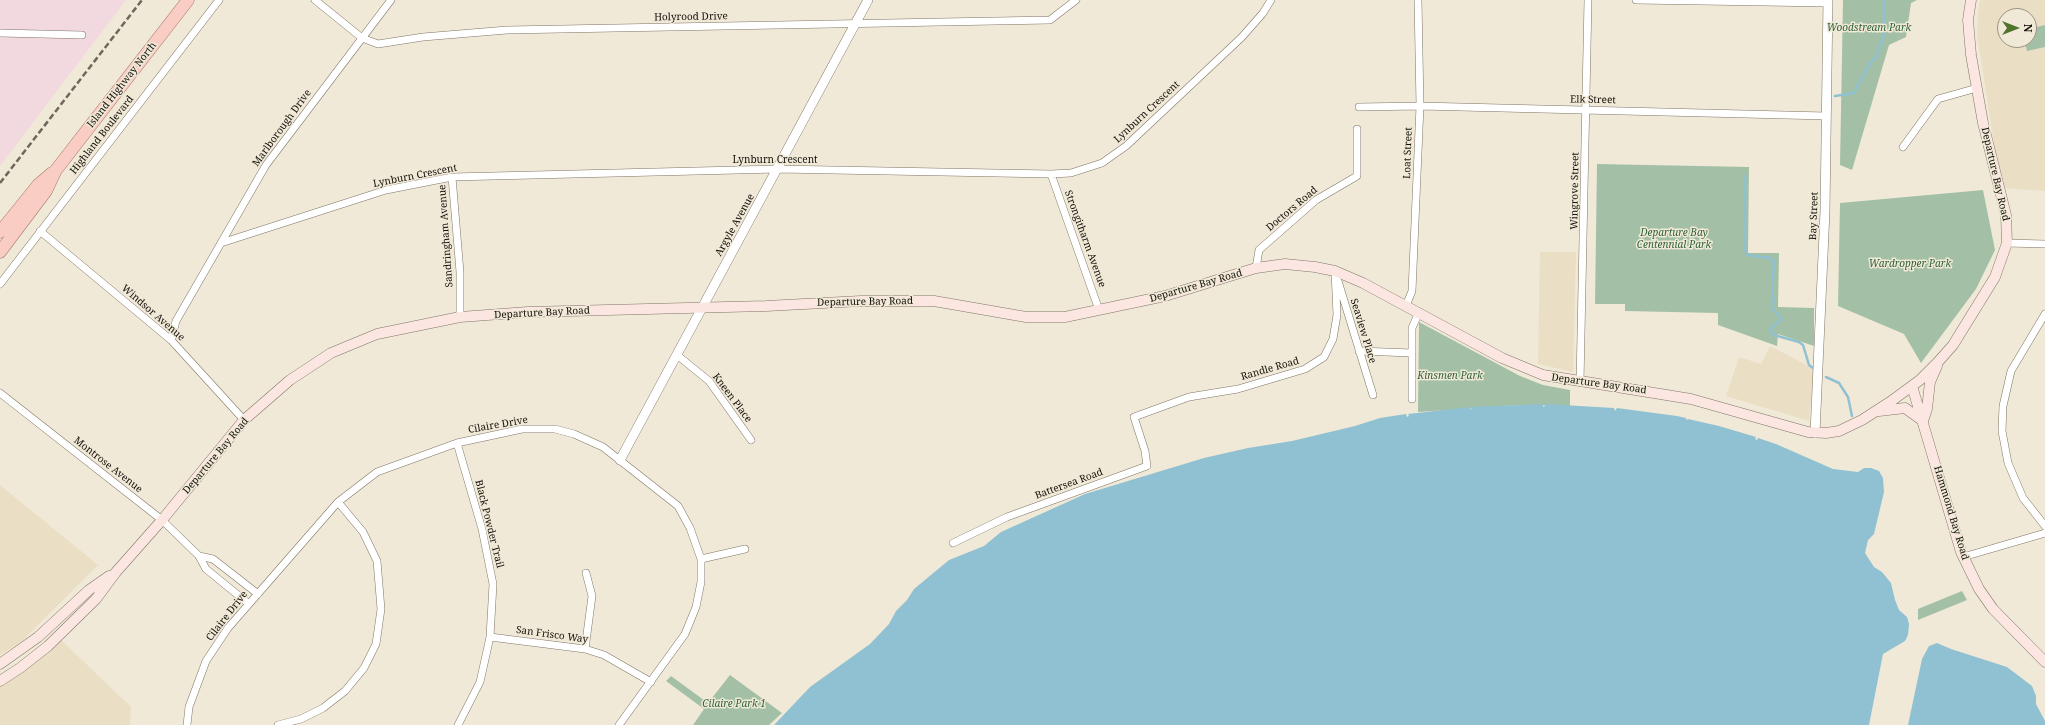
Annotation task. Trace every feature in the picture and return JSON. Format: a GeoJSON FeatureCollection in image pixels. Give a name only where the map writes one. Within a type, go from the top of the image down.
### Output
{"type":"FeatureCollection","features":[{"type":"Feature","properties":{"kind":"main road","name":"Island Highway North"},"geometry":{"type":"LineString","coordinates":[[0,252],[46,191],[56,170],[188,0]]}},
{"type":"Feature","properties":{"kind":"main road","name":"Departure Bay Road"},"geometry":{"type":"LineString","coordinates":[[0,681],[20,668],[48,646],[96,599],[116,572],[162,520],[244,420],[290,380],[332,353],[377,334],[460,317],[528,312],[702,308],[861,301],[934,301],[1026,317],[1065,317],[1165,296],[1256,268],[1285,264],[1335,271],[1364,283],[1502,358],[1530,371],[1580,382],[1691,399],[1815,433],[1838,431],[1877,411],[1912,386],[1938,362],[1953,345],[1995,276],[2007,242],[2006,214],[1988,146],[1968,33],[1971,0]]}},
{"type":"Feature","properties":{"kind":"main road","name":"Island Highway North"},"geometry":{"type":"LineString","coordinates":[[0,232],[38,185],[56,170]]}},
{"type":"Feature","properties":{"kind":"main road"},"geometry":{"type":"LineString","coordinates":[[1877,411],[1905,408],[1923,421],[1927,408],[1930,382],[1938,362]]}},
{"type":"Feature","properties":{"kind":"main road","name":"Hammond Bay Road"},"geometry":{"type":"LineString","coordinates":[[1912,386],[1963,557],[1979,589],[1992,609],[2045,662]]}},
{"type":"Feature","properties":{"kind":"main road","name":"Departure Bay Road"},"geometry":{"type":"LineString","coordinates":[[0,664],[38,637],[89,590],[116,572]]}},
{"type":"Feature","properties":{"kind":"street","name":"Highland Boulevard"},"geometry":{"type":"LineString","coordinates":[[0,284],[219,0]]}},
{"type":"Feature","properties":{"kind":"street","name":"Holyrood Drive"},"geometry":{"type":"LineString","coordinates":[[315,0],[362,38],[378,44],[423,37],[507,30],[1050,20],[1076,0]]}},
{"type":"Feature","properties":{"kind":"street","name":"Marlborough Drive"},"geometry":{"type":"LineString","coordinates":[[171,340],[176,321],[266,165],[391,0]]}},
{"type":"Feature","properties":{"kind":"street","name":"Argyle Avenue"},"geometry":{"type":"LineString","coordinates":[[620,460],[868,0]]}},
{"type":"Feature","properties":{"kind":"street","name":"Lynburn Crescent"},"geometry":{"type":"LineString","coordinates":[[221,244],[386,190],[452,177],[778,169],[1051,174],[1071,173],[1102,163],[1126,146],[1242,36],[1263,13],[1271,0]]}},
{"type":"Feature","properties":{"kind":"street","name":"Loat Street"},"geometry":{"type":"LineString","coordinates":[[1406,306],[1412,290],[1420,106],[1418,0]]}},
{"type":"Feature","properties":{"kind":"street","name":"Wingrove Street"},"geometry":{"type":"LineString","coordinates":[[1580,382],[1587,109],[1588,0]]}},
{"type":"Feature","properties":{"kind":"street"},"geometry":{"type":"LineString","coordinates":[[1636,0],[1828,1]]}},
{"type":"Feature","properties":{"kind":"street","name":"Bay Street"},"geometry":{"type":"LineString","coordinates":[[1815,433],[1825,211],[1828,1]]}},
{"type":"Feature","properties":{"kind":"street"},"geometry":{"type":"LineString","coordinates":[[0,33],[82,35]]}},
{"type":"Feature","properties":{"kind":"street"},"geometry":{"type":"LineString","coordinates":[[1904,147],[1938,99],[1977,88]]}},
{"type":"Feature","properties":{"kind":"street","name":"Elk Street"},"geometry":{"type":"LineString","coordinates":[[1359,107],[1420,106],[1587,109],[1826,116]]}},
{"type":"Feature","properties":{"kind":"street","name":"Doctors Road"},"geometry":{"type":"LineString","coordinates":[[1256,268],[1259,250],[1316,200],[1357,176],[1357,129]]}},
{"type":"Feature","properties":{"kind":"street","name":"Strongitharm Avenue"},"geometry":{"type":"LineString","coordinates":[[1051,174],[1100,310]]}},
{"type":"Feature","properties":{"kind":"street","name":"Sandringham Avenue"},"geometry":{"type":"LineString","coordinates":[[452,177],[460,272],[460,317]]}},
{"type":"Feature","properties":{"kind":"street","name":"Windsor Avenue"},"geometry":{"type":"LineString","coordinates":[[40,231],[171,340],[244,420]]}},
{"type":"Feature","properties":{"kind":"street"},"geometry":{"type":"LineString","coordinates":[[2007,242],[2045,244]]}},
{"type":"Feature","properties":{"kind":"street","name":"Seaview Place"},"geometry":{"type":"LineString","coordinates":[[1335,271],[1373,396]]}},
{"type":"Feature","properties":{"kind":"street","name":"Randle Road"},"geometry":{"type":"LineString","coordinates":[[1134,417],[1189,397],[1238,389],[1305,369],[1324,357],[1333,339],[1337,315],[1335,271]]}},
{"type":"Feature","properties":{"kind":"street"},"geometry":{"type":"LineString","coordinates":[[1412,399],[1412,328],[1419,312]]}},
{"type":"Feature","properties":{"kind":"street"},"geometry":{"type":"LineString","coordinates":[[2045,314],[2011,371],[2003,406],[2002,431],[2008,463],[2023,498],[2045,526]]}},
{"type":"Feature","properties":{"kind":"street"},"geometry":{"type":"LineString","coordinates":[[1359,351],[1412,353]]}},
{"type":"Feature","properties":{"kind":"street","name":"Kneen Place"},"geometry":{"type":"LineString","coordinates":[[677,355],[709,381],[751,440]]}},
{"type":"Feature","properties":{"kind":"street","name":"Montrose Avenue"},"geometry":{"type":"LineString","coordinates":[[0,393],[162,520],[199,556],[206,569],[249,604]]}},
{"type":"Feature","properties":{"kind":"street","name":"Battersea Road"},"geometry":{"type":"LineString","coordinates":[[953,543],[1007,518],[1147,466],[1145,451],[1134,417]]}},
{"type":"Feature","properties":{"kind":"street","name":"Cilaire Drive"},"geometry":{"type":"LineString","coordinates":[[187,725],[190,707],[200,673],[206,661],[228,628],[338,502],[377,472],[457,443],[522,429],[554,429],[574,434],[603,447],[678,506],[690,528],[701,558],[701,582],[696,607],[684,634],[619,725]]}},
{"type":"Feature","properties":{"kind":"street","name":"Black Powder Trail"},"geometry":{"type":"LineString","coordinates":[[457,443],[482,529],[493,584],[490,637],[480,682],[458,725]]}},
{"type":"Feature","properties":{"kind":"street"},"geometry":{"type":"LineString","coordinates":[[278,725],[301,719],[323,708],[345,691],[364,668],[376,644],[381,609],[377,561],[363,532],[338,502]]}},
{"type":"Feature","properties":{"kind":"street"},"geometry":{"type":"LineString","coordinates":[[1963,557],[2045,533]]}},
{"type":"Feature","properties":{"kind":"street"},"geometry":{"type":"LineString","coordinates":[[701,558],[745,549]]}},
{"type":"Feature","properties":{"kind":"street","name":"Montrose Avenue"},"geometry":{"type":"LineString","coordinates":[[199,556],[212,559],[258,594]]}},
{"type":"Feature","properties":{"kind":"street"},"geometry":{"type":"LineString","coordinates":[[584,649],[592,596],[586,574]]}},
{"type":"Feature","properties":{"kind":"street","name":"San Frisco Way"},"geometry":{"type":"LineString","coordinates":[[490,637],[584,649],[604,655],[651,682]]}},
{"type":"Feature","properties":{"kind":"shaded area"},"geometry":{"type":"Polygon","coordinates":[[[0,0],[126,0],[0,166],[0,0]]]}},
{"type":"Feature","properties":{"kind":"shaded area"},"geometry":{"type":"Polygon","coordinates":[[[1980,0],[2045,0],[2045,191],[2001,188],[1977,35],[1980,0]]]}},
{"type":"Feature","properties":{"kind":"shaded area"},"geometry":{"type":"Polygon","coordinates":[[[1540,252],[1576,252],[1573,372],[1538,364],[1540,252]]]}},
{"type":"Feature","properties":{"kind":"shaded area"},"geometry":{"type":"Polygon","coordinates":[[[1770,346],[1814,369],[1809,421],[1726,396],[1739,357],[1761,364],[1770,346]]]}},
{"type":"Feature","properties":{"kind":"shaded area"},"geometry":{"type":"Polygon","coordinates":[[[0,485],[98,565],[21,642],[0,655],[0,485]]]}},
{"type":"Feature","properties":{"kind":"shaded area"},"geometry":{"type":"Polygon","coordinates":[[[59,638],[131,707],[130,725],[0,725],[0,684],[59,638]]]}},
{"type":"Feature","properties":{"kind":"green space","name":"Woodstream Park"},"geometry":{"type":"Polygon","coordinates":[[[1843,0],[1917,0],[1911,3],[1906,37],[1889,45],[1852,170],[1840,165],[1843,0]]]}},
{"type":"Feature","properties":{"kind":"green space"},"geometry":{"type":"Polygon","coordinates":[[[2045,25],[2045,47],[2027,51],[2026,48],[2037,48],[2037,27],[2045,25]]]}},
{"type":"Feature","properties":{"kind":"green space","name":"Departure Bay Centennial Park"},"geometry":{"type":"Polygon","coordinates":[[[1597,164],[1749,167],[1748,253],[1779,253],[1778,307],[1814,308],[1814,346],[1778,334],[1777,346],[1718,325],[1718,313],[1625,311],[1625,304],[1595,304],[1597,164]]]}},
{"type":"Feature","properties":{"kind":"green space","name":"Wardropper Park"},"geometry":{"type":"Polygon","coordinates":[[[1983,190],[1995,250],[1976,289],[1921,363],[1904,334],[1838,306],[1840,203],[1983,190]]]}},
{"type":"Feature","properties":{"kind":"green space","name":"Kinsmen Park"},"geometry":{"type":"Polygon","coordinates":[[[1419,322],[1520,376],[1543,385],[1570,390],[1570,406],[1519,405],[1418,412],[1419,322]]]}},
{"type":"Feature","properties":{"kind":"green space"},"geometry":{"type":"Polygon","coordinates":[[[1962,591],[1967,600],[1918,620],[1918,609],[1962,591]]]}},
{"type":"Feature","properties":{"kind":"green space","name":"Cilaire Park 1"},"geometry":{"type":"Polygon","coordinates":[[[730,675],[782,713],[769,725],[693,725],[704,709],[666,681],[671,676],[708,703],[730,675]]]}},
{"type":"Feature","properties":{"kind":"water"},"geometry":{"type":"Polygon","coordinates":[[[1543,404],[1543,407],[1545,404],[1614,408],[1615,411],[1617,408],[1677,416],[1686,418],[1686,420],[1688,419],[1719,426],[1756,437],[1755,439],[1757,440],[1758,438],[1776,444],[1833,469],[1858,472],[1864,468],[1871,468],[1879,471],[1883,478],[1884,492],[1874,534],[1868,540],[1865,553],[1874,567],[1882,572],[1891,583],[1899,610],[1907,617],[1909,624],[1908,635],[1905,641],[1883,654],[1869,725],[774,725],[810,687],[870,644],[889,624],[896,611],[907,600],[914,589],[949,560],[984,546],[1001,532],[1085,494],[1204,458],[1248,448],[1292,441],[1355,426],[1380,418],[1406,414],[1407,417],[1409,416],[1408,414],[1470,407],[1471,410],[1472,407],[1543,404]]]}},
{"type":"Feature","properties":{"kind":"water"},"geometry":{"type":"Polygon","coordinates":[[[1937,643],[2007,667],[2032,686],[2036,696],[2036,704],[2045,721],[2045,725],[1908,725],[1922,659],[1929,646],[1937,643]]]}},
{"type":"Feature","properties":{"kind":"waterway"},"geometry":{"type":"LineString","coordinates":[[1835,96],[1854,93],[1870,63],[1876,57],[1884,34],[1884,0]]}},
{"type":"Feature","properties":{"kind":"waterway"},"geometry":{"type":"LineString","coordinates":[[1745,176],[1745,249],[1747,255],[1770,258],[1774,262],[1772,294],[1774,299],[1772,309],[1780,316],[1780,321],[1771,328],[1771,332],[1774,335],[1799,342],[1803,345],[1809,365],[1813,368]]}},
{"type":"Feature","properties":{"kind":"waterway"},"geometry":{"type":"LineString","coordinates":[[1826,377],[1839,383],[1848,397],[1852,416]]}},
{"type":"Feature","properties":{"kind":"railway"},"geometry":{"type":"LineString","coordinates":[[0,183],[142,0]]}}]}
